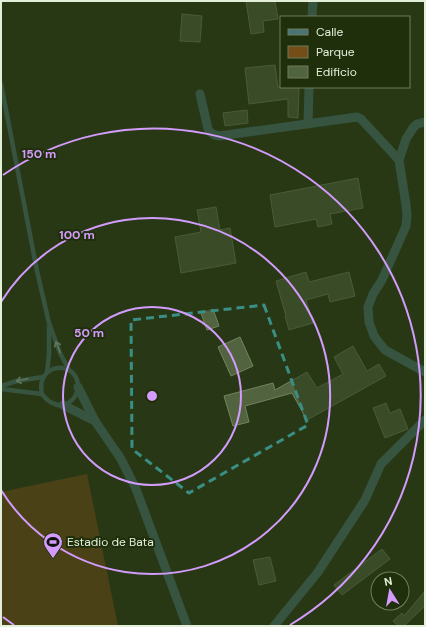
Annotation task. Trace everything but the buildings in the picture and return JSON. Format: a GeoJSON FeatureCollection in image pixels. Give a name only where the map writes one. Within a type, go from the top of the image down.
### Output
{"type":"FeatureCollection","features":[{"type":"Feature","properties":{"kind":"street"},"geometry":{"type":"LineString","coordinates":[[312,16],[313,1]]}},
{"type":"Feature","properties":{"kind":"street"},"geometry":{"type":"LineString","coordinates":[[308,124],[309,88]]}},
{"type":"Feature","properties":{"kind":"street"},"geometry":{"type":"LineString","coordinates":[[200,94],[208,129],[210,133],[214,135],[219,136],[357,117],[362,119],[399,160]]}},
{"type":"Feature","properties":{"kind":"street"},"geometry":{"type":"LineString","coordinates":[[425,122],[417,124],[413,128],[406,139],[399,160],[406,205],[406,226],[382,280],[373,294],[368,307],[369,322],[374,336],[385,350],[425,372]]}},
{"type":"Feature","properties":{"kind":"street"},"geometry":{"type":"LineString","coordinates":[[78,387],[95,421],[121,459],[136,490],[187,626]]}},
{"type":"Feature","properties":{"kind":"street"},"geometry":{"type":"LineString","coordinates":[[63,405],[95,421]]}},
{"type":"Feature","properties":{"kind":"street"},"geometry":{"type":"LineString","coordinates":[[274,626],[318,572],[364,500],[381,464],[425,420]]}},
{"type":"Feature","properties":{"kind":"lane"},"geometry":{"type":"LineString","coordinates":[[1,84],[37,271],[49,323],[60,353],[69,370],[77,380],[78,387],[74,398],[63,405],[51,403],[42,394],[41,382],[43,377],[52,369],[64,368],[69,370]]}},
{"type":"Feature","properties":{"kind":"lane"},"geometry":{"type":"LineString","coordinates":[[47,372],[49,355],[49,323]]}},
{"type":"Feature","properties":{"kind":"lane"},"geometry":{"type":"LineString","coordinates":[[1,388],[17,381],[43,377]]}},
{"type":"Feature","properties":{"kind":"lane"},"geometry":{"type":"LineString","coordinates":[[1,388],[42,394]]}},
{"type":"Feature","properties":{"kind":"highlighted area"},"geometry":{"type":"Polygon","coordinates":[[[264,305],[308,425],[189,493],[132,449],[131,320],[264,305]]]}},
{"type":"Feature","properties":{"kind":"green space","name":"Estadio de Bata"},"geometry":{"type":"Polygon","coordinates":[[[87,474],[118,626],[1,626],[1,492],[87,474]]]}},
{"type":"Feature","properties":{"kind":"place","name":"Estadio de Bata"},"geometry":{"type":"Point","coordinates":[53,559]}}]}
